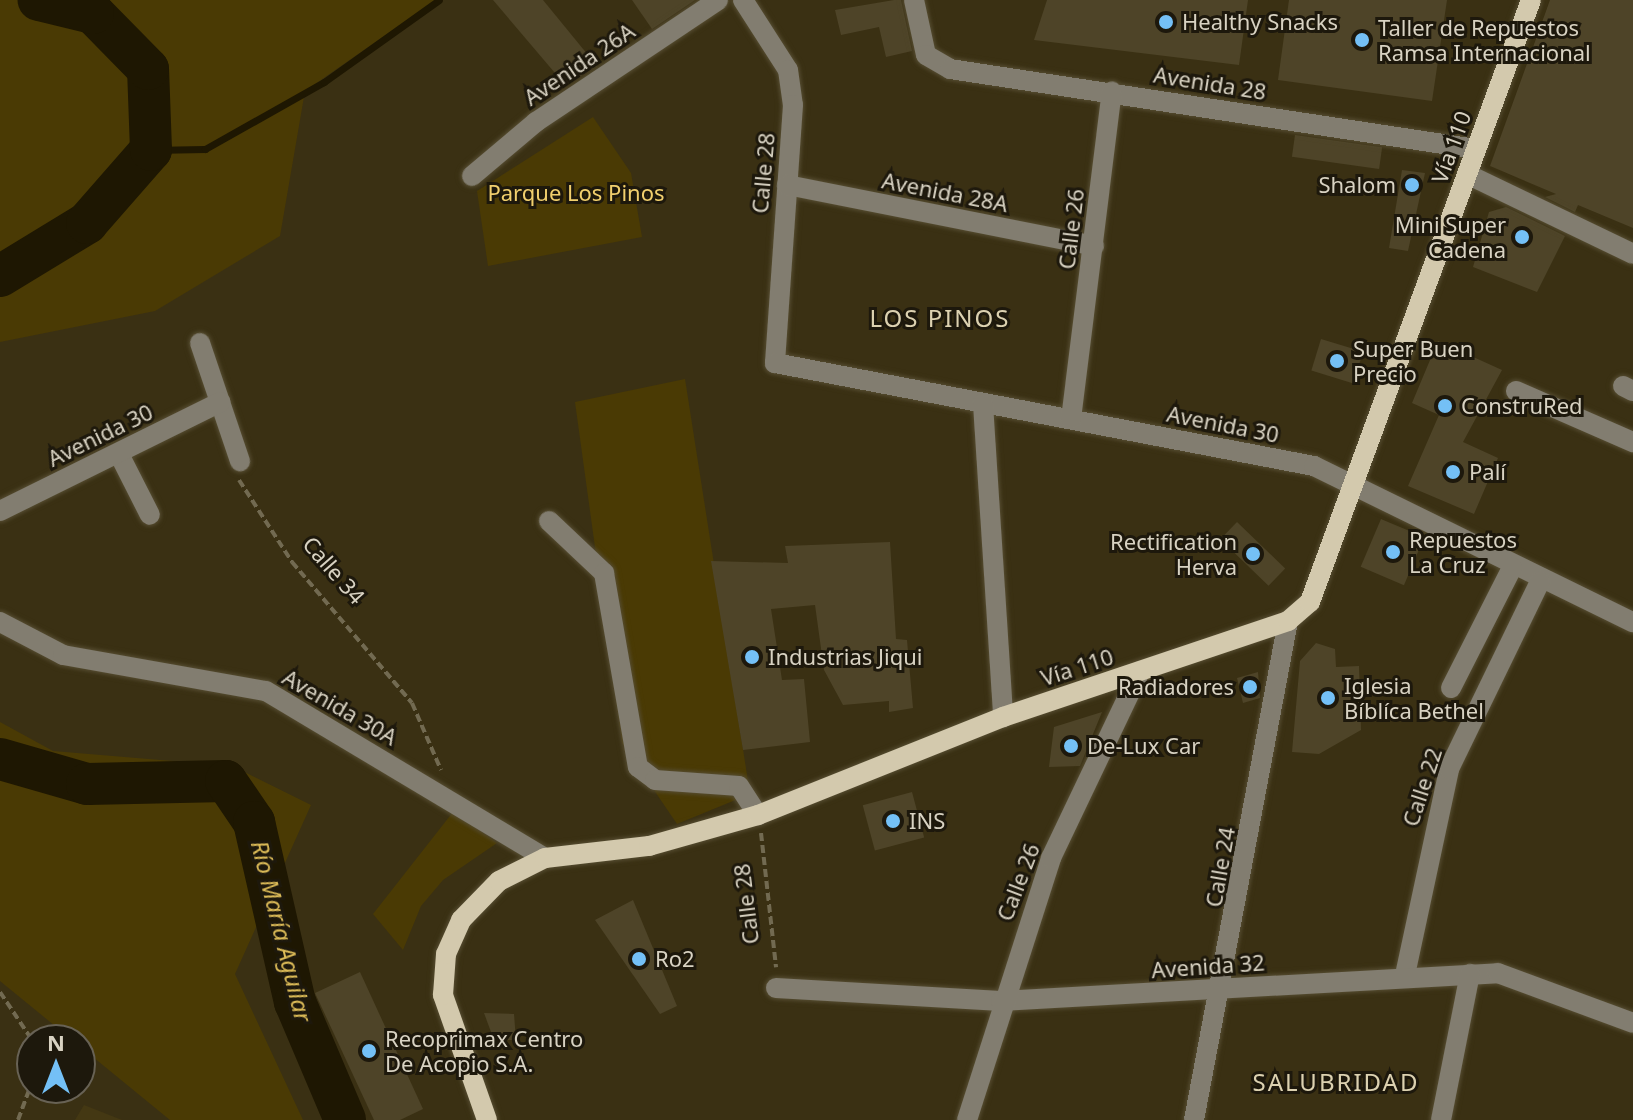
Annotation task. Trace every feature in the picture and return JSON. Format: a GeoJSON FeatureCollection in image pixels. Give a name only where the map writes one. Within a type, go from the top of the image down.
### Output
{"type":"FeatureCollection","features":[{"type":"Feature","properties":{"kind":"main road","name":"Vía 110"},"geometry":{"type":"LineString","coordinates":[[487,1120],[443,995],[446,954],[461,920],[499,881],[545,858],[649,846],[758,815],[1003,717],[1288,621],[1321,584],[1531,0]]}},
{"type":"Feature","properties":{"kind":"street","name":"Avenida 26A"},"geometry":{"type":"LineString","coordinates":[[472,176],[536,122],[718,0]]}},
{"type":"Feature","properties":{"kind":"street","name":"Calle 28"},"geometry":{"type":"LineString","coordinates":[[743,0],[788,70],[793,105],[775,363]]}},
{"type":"Feature","properties":{"kind":"street","name":"Avenida 28"},"geometry":{"type":"LineString","coordinates":[[914,0],[926,55],[938,64],[1476,149]]}},
{"type":"Feature","properties":{"kind":"street","name":"Calle 26"},"geometry":{"type":"LineString","coordinates":[[1071,419],[1112,92]]}},
{"type":"Feature","properties":{"kind":"street"},"geometry":{"type":"LineString","coordinates":[[1467,174],[1633,254]]}},
{"type":"Feature","properties":{"kind":"street","name":"Avenida 28A"},"geometry":{"type":"LineString","coordinates":[[787,185],[1094,246]]}},
{"type":"Feature","properties":{"kind":"street"},"geometry":{"type":"LineString","coordinates":[[200,343],[240,461]]}},
{"type":"Feature","properties":{"kind":"street","name":"Avenida 30"},"geometry":{"type":"LineString","coordinates":[[775,363],[1314,466],[1355,491],[1540,582],[1633,622]]}},
{"type":"Feature","properties":{"kind":"street"},"geometry":{"type":"LineString","coordinates":[[1516,391],[1633,442]]}},
{"type":"Feature","properties":{"kind":"street","name":"Avenida 30"},"geometry":{"type":"LineString","coordinates":[[0,511],[221,402]]}},
{"type":"Feature","properties":{"kind":"street"},"geometry":{"type":"LineString","coordinates":[[983,404],[1003,717]]}},
{"type":"Feature","properties":{"kind":"street"},"geometry":{"type":"LineString","coordinates":[[119,454],[150,515]]}},
{"type":"Feature","properties":{"kind":"street"},"geometry":{"type":"LineString","coordinates":[[549,521],[604,573],[638,767],[655,780],[739,786],[758,815]]}},
{"type":"Feature","properties":{"kind":"street"},"geometry":{"type":"LineString","coordinates":[[1451,688],[1512,568]]}},
{"type":"Feature","properties":{"kind":"street","name":"Calle 22"},"geometry":{"type":"LineString","coordinates":[[1405,975],[1449,769],[1540,582]]}},
{"type":"Feature","properties":{"kind":"street","name":"Calle 24"},"geometry":{"type":"LineString","coordinates":[[1194,1120],[1222,991],[1288,621]]}},
{"type":"Feature","properties":{"kind":"street","name":"Avenida 30A"},"geometry":{"type":"LineString","coordinates":[[0,622],[63,655],[266,691],[545,858]]}},
{"type":"Feature","properties":{"kind":"street","name":"Calle 26"},"geometry":{"type":"LineString","coordinates":[[967,1120],[1001,1001],[1051,858],[1140,671]]}},
{"type":"Feature","properties":{"kind":"street"},"geometry":{"type":"LineString","coordinates":[[1441,1120],[1470,974]]}},
{"type":"Feature","properties":{"kind":"street","name":"Avenida 32"},"geometry":{"type":"LineString","coordinates":[[776,988],[1001,1001],[1222,991],[1405,975],[1470,974],[1536,982],[1633,1023]]}},
{"type":"Feature","properties":{"kind":"path","name":"Calle 34"},"geometry":{"type":"LineString","coordinates":[[240,461],[234,472],[292,562],[412,703],[443,774]]}},
{"type":"Feature","properties":{"kind":"path","name":"Calle 28"},"geometry":{"type":"LineString","coordinates":[[758,815],[776,919],[776,988]]}},
{"type":"Feature","properties":{"kind":"path"},"geometry":{"type":"LineString","coordinates":[[0,992],[21,1024]]}},
{"type":"Feature","properties":{"kind":"shaded area"},"geometry":{"type":"Polygon","coordinates":[[[84,1105],[122,1120],[75,1120],[84,1105]]]}},
{"type":"Feature","properties":{"kind":"green space"},"geometry":{"type":"Polygon","coordinates":[[[0,0],[436,0],[305,91],[280,236],[155,311],[0,342],[0,0]]]}},
{"type":"Feature","properties":{"kind":"green space","name":"Parque Los Pinos"},"geometry":{"type":"Polygon","coordinates":[[[593,117],[631,173],[642,237],[488,266],[477,191],[593,117]]]}},
{"type":"Feature","properties":{"kind":"green space"},"geometry":{"type":"Polygon","coordinates":[[[685,379],[750,794],[677,824],[622,743],[575,402],[685,379]]]}},
{"type":"Feature","properties":{"kind":"green space"},"geometry":{"type":"Polygon","coordinates":[[[0,722],[53,751],[232,766],[311,805],[235,974],[303,1120],[170,1120],[96,1059],[96,1024],[53,1024],[0,981],[0,722]]]}},
{"type":"Feature","properties":{"kind":"green space"},"geometry":{"type":"Polygon","coordinates":[[[453,812],[497,843],[443,880],[421,906],[403,950],[373,914],[453,812]]]}},
{"type":"Feature","properties":{"kind":"building"},"geometry":{"type":"Polygon","coordinates":[[[493,0],[543,0],[597,66],[566,86],[493,0]]]}},
{"type":"Feature","properties":{"kind":"building"},"geometry":{"type":"Polygon","coordinates":[[[632,0],[695,0],[652,29],[632,0]]]}},
{"type":"Feature","properties":{"kind":"building"},"geometry":{"type":"Polygon","coordinates":[[[901,0],[912,51],[886,57],[879,27],[841,35],[835,10],[901,0]]]}},
{"type":"Feature","properties":{"kind":"building","name":"Healthy Snacks"},"geometry":{"type":"Polygon","coordinates":[[[1047,0],[1248,0],[1239,65],[1034,40],[1047,0]]]}},
{"type":"Feature","properties":{"kind":"building","name":"Taller de Repuestos Ramsa Internacional"},"geometry":{"type":"Polygon","coordinates":[[[1289,0],[1447,0],[1432,101],[1278,80],[1289,0]]]}},
{"type":"Feature","properties":{"kind":"building"},"geometry":{"type":"Polygon","coordinates":[[[1550,0],[1633,0],[1633,228],[1578,205],[1575,212],[1545,197],[1556,194],[1490,166],[1550,0]]]}},
{"type":"Feature","properties":{"kind":"building"},"geometry":{"type":"Polygon","coordinates":[[[1295,135],[1382,147],[1379,169],[1292,157],[1295,135]]]}},
{"type":"Feature","properties":{"kind":"building"},"geometry":{"type":"Polygon","coordinates":[[[1402,170],[1425,173],[1408,251],[1389,248],[1402,170]]]}},
{"type":"Feature","properties":{"kind":"building"},"geometry":{"type":"Polygon","coordinates":[[[1506,207],[1565,236],[1537,292],[1473,267],[1489,212],[1506,207]]]}},
{"type":"Feature","properties":{"kind":"building","name":"Super Buen Precio"},"geometry":{"type":"Polygon","coordinates":[[[1321,339],[1363,352],[1353,383],[1311,371],[1321,339]]]}},
{"type":"Feature","properties":{"kind":"building"},"geometry":{"type":"Polygon","coordinates":[[[1438,341],[1502,370],[1463,442],[1498,458],[1474,514],[1408,486],[1439,415],[1412,403],[1438,341]]]}},
{"type":"Feature","properties":{"kind":"building","name":"Repuestos La Cruz"},"geometry":{"type":"Polygon","coordinates":[[[1381,519],[1424,537],[1404,585],[1361,567],[1381,519]]]}},
{"type":"Feature","properties":{"kind":"building","name":"Rectification Herva"},"geometry":{"type":"Polygon","coordinates":[[[1237,522],[1285,569],[1269,586],[1220,539],[1237,522]]]}},
{"type":"Feature","properties":{"kind":"building","name":"Industrias Jiqui"},"geometry":{"type":"Polygon","coordinates":[[[890,542],[896,639],[907,640],[913,708],[889,712],[889,701],[843,705],[824,670],[815,605],[771,609],[782,680],[804,679],[810,742],[743,750],[711,561],[788,563],[785,546],[890,542]]]}},
{"type":"Feature","properties":{"kind":"building","name":"Iglesia Bíblíca Bethel"},"geometry":{"type":"Polygon","coordinates":[[[1316,643],[1335,649],[1336,667],[1359,666],[1361,730],[1319,754],[1292,752],[1300,661],[1316,643]]]}},
{"type":"Feature","properties":{"kind":"building","name":"Radiadores"},"geometry":{"type":"Polygon","coordinates":[[[1258,672],[1260,698],[1243,703],[1237,678],[1258,672]]]}},
{"type":"Feature","properties":{"kind":"building","name":"De-Lux Car"},"geometry":{"type":"Polygon","coordinates":[[[1102,712],[1080,766],[1049,767],[1054,727],[1102,712]]]}},
{"type":"Feature","properties":{"kind":"building","name":"INS"},"geometry":{"type":"Polygon","coordinates":[[[912,792],[924,837],[875,851],[863,805],[912,792]]]}},
{"type":"Feature","properties":{"kind":"building","name":"Ro2"},"geometry":{"type":"Polygon","coordinates":[[[633,900],[677,1006],[660,1014],[595,920],[633,900]]]}},
{"type":"Feature","properties":{"kind":"building","name":"Recoprimax Centro De Acopio S.A."},"geometry":{"type":"Polygon","coordinates":[[[360,972],[423,1109],[400,1120],[374,1120],[315,993],[360,972]]]}},
{"type":"Feature","properties":{"kind":"building"},"geometry":{"type":"Polygon","coordinates":[[[484,1013],[514,1014],[516,1040],[494,1040],[484,1013]]]}},
{"type":"Feature","properties":{"kind":"waterway","name":"Río María Aguilar"},"geometry":{"type":"LineString","coordinates":[[0,276],[87,223],[151,150],[148,69],[93,13],[39,0]]}},
{"type":"Feature","properties":{"kind":"waterway"},"geometry":{"type":"LineString","coordinates":[[151,150],[205,149],[324,82],[439,0]]}},
{"type":"Feature","properties":{"kind":"waterway","name":"Río María Aguilar"},"geometry":{"type":"LineString","coordinates":[[0,759],[87,784],[226,781],[254,822],[295,1002],[345,1120]]}},
{"type":"Feature","properties":{"kind":"place","name":"Healthy Snacks"},"geometry":{"type":"Point","coordinates":[1166,22]}},
{"type":"Feature","properties":{"kind":"place","name":"Taller de Repuestos Ramsa Internacional"},"geometry":{"type":"Point","coordinates":[1362,40]}},
{"type":"Feature","properties":{"kind":"place","name":"Shalom"},"geometry":{"type":"Point","coordinates":[1412,185]}},
{"type":"Feature","properties":{"kind":"place","name":"Mini Super Cadena"},"geometry":{"type":"Point","coordinates":[1522,237]}},
{"type":"Feature","properties":{"kind":"place","name":"Super Buen Precio"},"geometry":{"type":"Point","coordinates":[1337,361]}},
{"type":"Feature","properties":{"kind":"place","name":"ConstruRed"},"geometry":{"type":"Point","coordinates":[1445,406]}},
{"type":"Feature","properties":{"kind":"place","name":"Palí"},"geometry":{"type":"Point","coordinates":[1453,472]}},
{"type":"Feature","properties":{"kind":"place","name":"Repuestos La Cruz"},"geometry":{"type":"Point","coordinates":[1393,552]}},
{"type":"Feature","properties":{"kind":"place","name":"Rectification Herva"},"geometry":{"type":"Point","coordinates":[1253,554]}},
{"type":"Feature","properties":{"kind":"place","name":"Industrias Jiqui"},"geometry":{"type":"Point","coordinates":[752,657]}},
{"type":"Feature","properties":{"kind":"place","name":"Radiadores"},"geometry":{"type":"Point","coordinates":[1250,687]}},
{"type":"Feature","properties":{"kind":"place","name":"Iglesia Bíblíca Bethel"},"geometry":{"type":"Point","coordinates":[1328,698]}},
{"type":"Feature","properties":{"kind":"place","name":"De-Lux Car"},"geometry":{"type":"Point","coordinates":[1071,746]}},
{"type":"Feature","properties":{"kind":"place","name":"INS"},"geometry":{"type":"Point","coordinates":[893,821]}},
{"type":"Feature","properties":{"kind":"place","name":"Ro2"},"geometry":{"type":"Point","coordinates":[639,959]}},
{"type":"Feature","properties":{"kind":"place","name":"Recoprimax Centro De Acopio S.A."},"geometry":{"type":"Point","coordinates":[369,1051]}},
{"type":"Feature","properties":{"kind":"district","name":"LOS PINOS"},"geometry":{"type":"Point","coordinates":[940,318]}},
{"type":"Feature","properties":{"kind":"district","name":"SALUBRIDAD"},"geometry":{"type":"Point","coordinates":[1336,1082]}}]}
